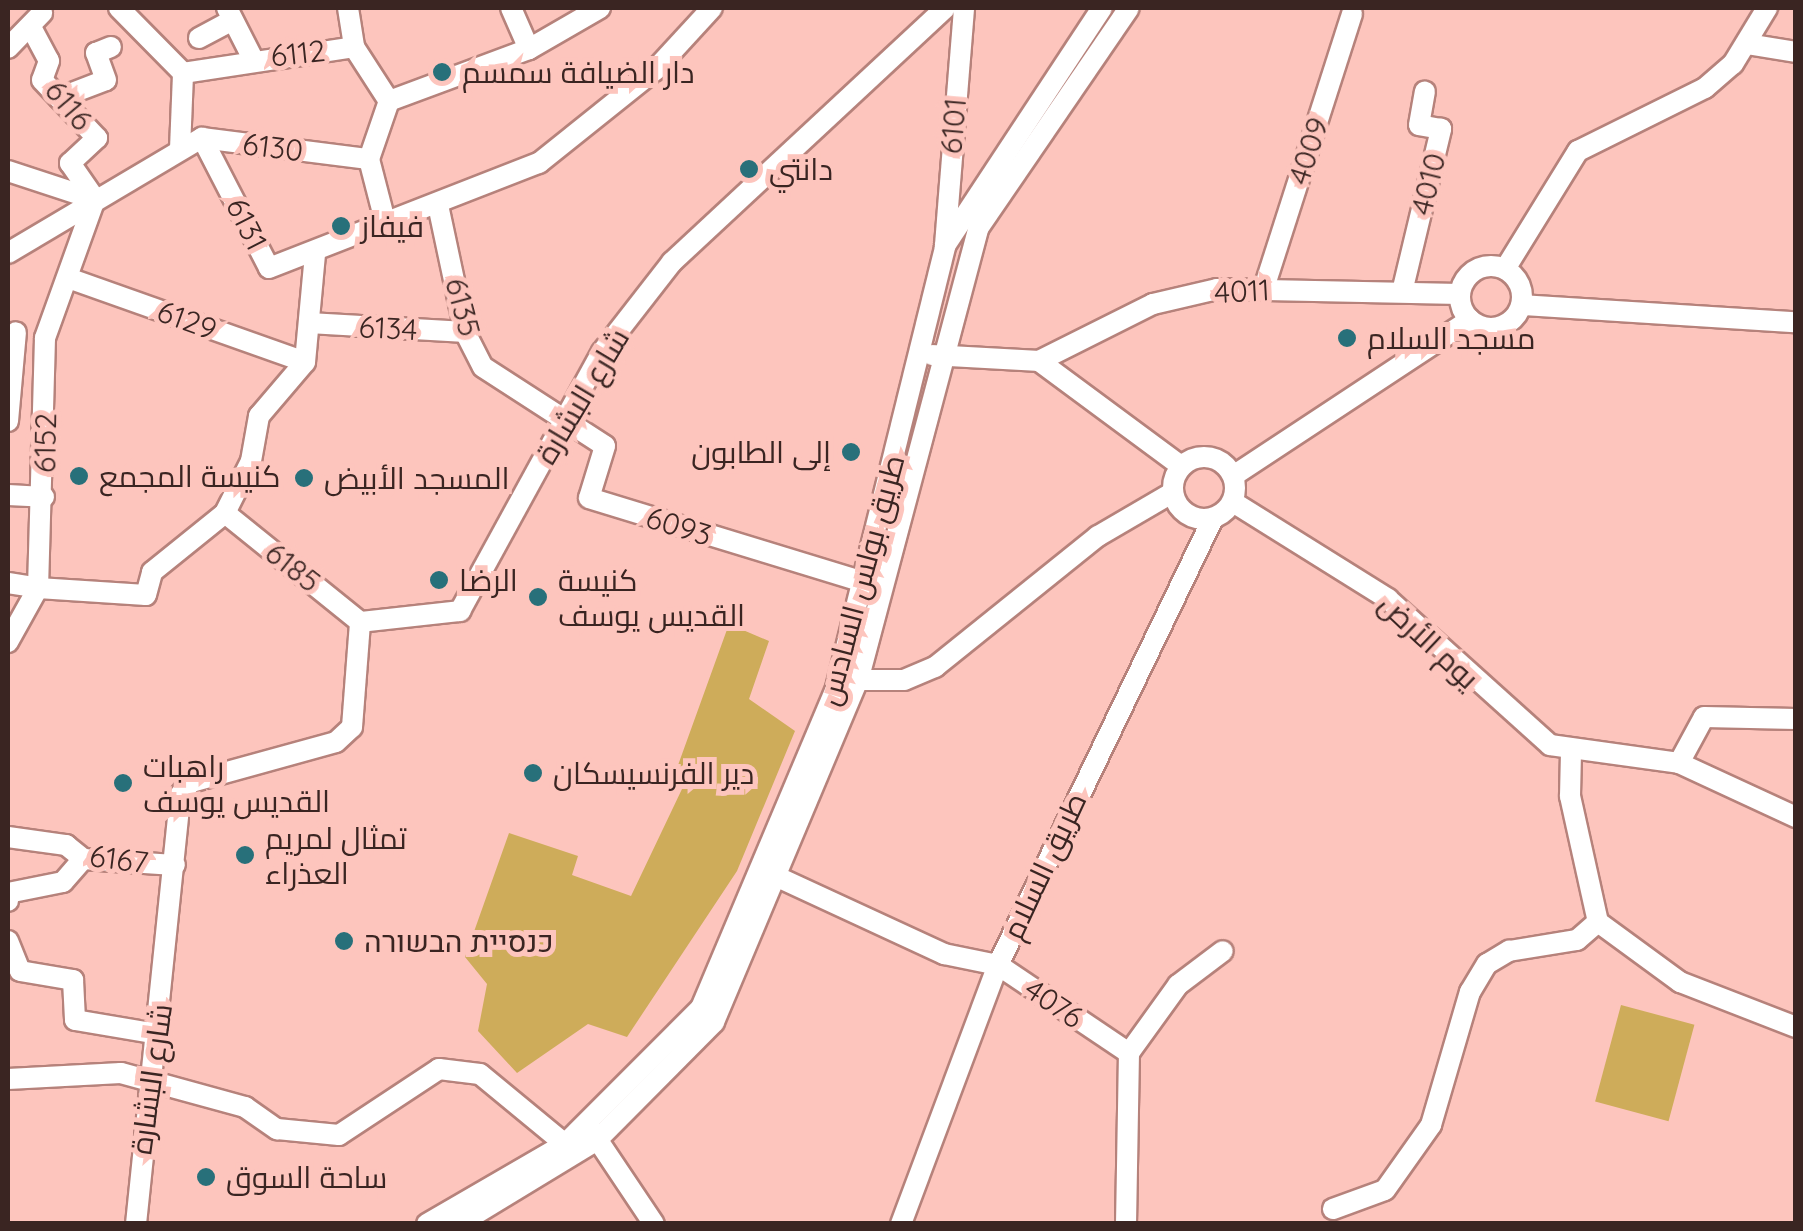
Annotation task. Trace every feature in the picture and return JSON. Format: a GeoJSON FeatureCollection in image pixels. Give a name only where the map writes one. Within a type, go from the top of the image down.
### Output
{"type":"FeatureCollection","features":[{"type":"Feature","properties":{"kind":"street"},"geometry":{"type":"LineString","coordinates":[[8,253],[180,149],[183,72],[119,8]]}},
{"type":"Feature","properties":{"kind":"street"},"geometry":{"type":"LineString","coordinates":[[348,8],[354,47]]}},
{"type":"Feature","properties":{"kind":"street"},"geometry":{"type":"LineString","coordinates":[[511,8],[528,48]]}},
{"type":"Feature","properties":{"kind":"street"},"geometry":{"type":"LineString","coordinates":[[385,221],[369,159],[389,101],[528,48],[600,8]]}},
{"type":"Feature","properties":{"kind":"street"},"geometry":{"type":"LineString","coordinates":[[8,583],[146,595],[152,572],[225,513],[251,461],[259,416],[305,362],[315,255],[385,221],[539,163],[655,70],[712,8]]}},
{"type":"Feature","properties":{"kind":"street","name":"شارع البشارة"},"geometry":{"type":"LineString","coordinates":[[136,1224],[180,794],[190,782],[284,762],[352,728],[360,622],[460,611],[571,419],[602,352],[672,262],[945,8]]}},
{"type":"Feature","properties":{"kind":"street","name":"6101"},"geometry":{"type":"LineString","coordinates":[[945,246],[964,8]]}},
{"type":"Feature","properties":{"kind":"street","name":"طريق بولس السادس"},"geometry":{"type":"LineString","coordinates":[[772,875],[836,688],[945,246],[1102,8]]}},
{"type":"Feature","properties":{"kind":"street","name":"طريق بولس السادس"},"geometry":{"type":"LineString","coordinates":[[459,1224],[591,1130],[714,1022],[772,875],[859,677],[942,354],[979,227],[1129,8]]}},
{"type":"Feature","properties":{"kind":"street"},"geometry":{"type":"LineString","coordinates":[[1506,269],[1578,151],[1705,88],[1747,44],[1767,8]]}},
{"type":"Feature","properties":{"kind":"street","name":"6116"},"geometry":{"type":"LineString","coordinates":[[8,48],[41,14]]}},
{"type":"Feature","properties":{"kind":"street","name":"6116"},"geometry":{"type":"LineString","coordinates":[[41,14],[49,61],[42,80],[97,138],[70,164],[95,200]]}},
{"type":"Feature","properties":{"kind":"street"},"geometry":{"type":"LineString","coordinates":[[199,38],[230,14],[252,58]]}},
{"type":"Feature","properties":{"kind":"street","name":"4009"},"geometry":{"type":"LineString","coordinates":[[1264,288],[1352,14]]}},
{"type":"Feature","properties":{"kind":"street"},"geometry":{"type":"LineString","coordinates":[[1747,44],[1796,52]]}},
{"type":"Feature","properties":{"kind":"street","name":"6112"},"geometry":{"type":"LineString","coordinates":[[183,72],[252,58],[354,47],[389,101]]}},
{"type":"Feature","properties":{"kind":"street"},"geometry":{"type":"LineString","coordinates":[[59,98],[106,80],[96,53],[111,48]]}},
{"type":"Feature","properties":{"kind":"street","name":"4010"},"geometry":{"type":"LineString","coordinates":[[1402,292],[1441,130],[1419,125],[1425,92]]}},
{"type":"Feature","properties":{"kind":"street","name":"6130"},"geometry":{"type":"LineString","coordinates":[[180,149],[202,138],[369,159]]}},
{"type":"Feature","properties":{"kind":"street","name":"6131"},"geometry":{"type":"LineString","coordinates":[[202,138],[269,268],[315,255]]}},
{"type":"Feature","properties":{"kind":"street"},"geometry":{"type":"LineString","coordinates":[[8,171],[95,200]]}},
{"type":"Feature","properties":{"kind":"street","name":"6152"},"geometry":{"type":"LineString","coordinates":[[38,588],[44,497],[45,338],[95,200]]}},
{"type":"Feature","properties":{"kind":"street","name":"6135"},"geometry":{"type":"LineString","coordinates":[[438,204],[465,332],[483,368],[571,419]]}},
{"type":"Feature","properties":{"kind":"street"},"geometry":{"type":"LineString","coordinates":[[1470,320],[1460,294],[1476,269],[1506,269],[1520,284],[1522,305]]}},
{"type":"Feature","properties":{"kind":"street","name":"6129"},"geometry":{"type":"LineString","coordinates":[[68,278],[305,362]]}},
{"type":"Feature","properties":{"kind":"street","name":"4011"},"geometry":{"type":"LineString","coordinates":[[1039,361],[1153,304],[1264,288],[1460,294]]}},
{"type":"Feature","properties":{"kind":"street"},"geometry":{"type":"LineString","coordinates":[[1233,476],[1470,320],[1500,327],[1522,305],[1796,322]]}},
{"type":"Feature","properties":{"kind":"street","name":"6134"},"geometry":{"type":"LineString","coordinates":[[310,323],[465,332]]}},
{"type":"Feature","properties":{"kind":"street"},"geometry":{"type":"LineString","coordinates":[[8,421],[12,332],[45,338]]}},
{"type":"Feature","properties":{"kind":"street"},"geometry":{"type":"LineString","coordinates":[[920,355],[1039,361],[1181,466]]}},
{"type":"Feature","properties":{"kind":"street","name":"6093"},"geometry":{"type":"LineString","coordinates":[[571,419],[604,446],[589,498],[863,582]]}},
{"type":"Feature","properties":{"kind":"street"},"geometry":{"type":"LineString","coordinates":[[1172,492],[1183,512],[1213,518],[1233,502],[1233,476],[1213,458],[1181,466]]}},
{"type":"Feature","properties":{"kind":"street"},"geometry":{"type":"LineString","coordinates":[[836,688],[859,677],[904,680],[935,667],[1098,536],[1172,492],[1181,466]]}},
{"type":"Feature","properties":{"kind":"street"},"geometry":{"type":"LineString","coordinates":[[8,495],[44,497]]}},
{"type":"Feature","properties":{"kind":"street","name":"يوم الأرض"},"geometry":{"type":"LineString","coordinates":[[1233,502],[1388,599],[1510,717],[1571,752],[1679,763],[1796,817]]}},
{"type":"Feature","properties":{"kind":"street","name":"6185"},"geometry":{"type":"LineString","coordinates":[[225,513],[360,622]]}},
{"type":"Feature","properties":{"kind":"street","name":"طريق السلام"},"geometry":{"type":"LineString","coordinates":[[901,1224],[998,965],[1213,518]]}},
{"type":"Feature","properties":{"kind":"street"},"geometry":{"type":"LineString","coordinates":[[8,642],[38,588]]}},
{"type":"Feature","properties":{"kind":"street"},"geometry":{"type":"LineString","coordinates":[[1679,763],[1704,717],[1796,719]]}},
{"type":"Feature","properties":{"kind":"street"},"geometry":{"type":"LineString","coordinates":[[1571,752],[1570,796],[1598,922],[1680,982],[1796,1027]]}},
{"type":"Feature","properties":{"kind":"street","name":"6167"},"geometry":{"type":"LineString","coordinates":[[8,837],[66,845],[83,860],[175,864]]}},
{"type":"Feature","properties":{"kind":"street"},"geometry":{"type":"LineString","coordinates":[[8,901],[8,893],[63,882],[83,860]]}},
{"type":"Feature","properties":{"kind":"street","name":"4076"},"geometry":{"type":"LineString","coordinates":[[772,875],[944,954],[998,965],[1129,1053]]}},
{"type":"Feature","properties":{"kind":"street"},"geometry":{"type":"LineString","coordinates":[[1333,1210],[1385,1190],[1431,1126],[1470,992],[1487,964],[1509,950],[1577,940],[1598,922]]}},
{"type":"Feature","properties":{"kind":"street"},"geometry":{"type":"LineString","coordinates":[[8,942],[20,971],[73,980],[75,1020],[158,1034]]}},
{"type":"Feature","properties":{"kind":"street"},"geometry":{"type":"LineString","coordinates":[[1126,1224],[1129,1053],[1178,985],[1223,950]]}},
{"type":"Feature","properties":{"kind":"street"},"geometry":{"type":"LineString","coordinates":[[8,1079],[121,1073],[149,1084],[245,1107],[277,1129],[339,1135],[439,1069],[480,1074],[565,1144]]}},
{"type":"Feature","properties":{"kind":"street"},"geometry":{"type":"LineString","coordinates":[[591,1130],[654,1224]]}},
{"type":"Feature","properties":{"kind":"street","name":"طريق بولس السادس"},"geometry":{"type":"LineString","coordinates":[[427,1224],[591,1130]]}},
{"type":"Feature","properties":{"kind":"shaded area"},"geometry":{"type":"Polygon","coordinates":[[[729,624],[769,641],[749,699],[795,731],[737,871],[627,1037],[588,1024],[517,1073],[478,1031],[487,984],[465,957],[509,833],[578,856],[572,875],[631,896],[682,789],[677,768],[729,624]]]}},
{"type":"Feature","properties":{"kind":"shaded area"},"geometry":{"type":"Polygon","coordinates":[[[1621,1005],[1694,1025],[1669,1121],[1595,1102],[1621,1005]]]}},
{"type":"Feature","properties":{"kind":"place","name":"دار الضيافة سمسم"},"geometry":{"type":"Point","coordinates":[442,72]}},
{"type":"Feature","properties":{"kind":"place","name":"دانتي"},"geometry":{"type":"Point","coordinates":[749,169]}},
{"type":"Feature","properties":{"kind":"place","name":"فيفاز"},"geometry":{"type":"Point","coordinates":[341,226]}},
{"type":"Feature","properties":{"kind":"place","name":"مسجد السلام"},"geometry":{"type":"Point","coordinates":[1347,338]}},
{"type":"Feature","properties":{"kind":"place","name":"إلى الطابون"},"geometry":{"type":"Point","coordinates":[851,452]}},
{"type":"Feature","properties":{"kind":"place","name":"كنيسة المجمع"},"geometry":{"type":"Point","coordinates":[79,476]}},
{"type":"Feature","properties":{"kind":"place","name":"المسجد الأبيض"},"geometry":{"type":"Point","coordinates":[304,478]}},
{"type":"Feature","properties":{"kind":"place","name":"الرضا"},"geometry":{"type":"Point","coordinates":[439,580]}},
{"type":"Feature","properties":{"kind":"place","name":"كنيسة القديس يوسف"},"geometry":{"type":"Point","coordinates":[538,597]}},
{"type":"Feature","properties":{"kind":"place","name":"دير الفرنسيسكان"},"geometry":{"type":"Point","coordinates":[533,773]}},
{"type":"Feature","properties":{"kind":"place","name":"راهبات القديس يوسف"},"geometry":{"type":"Point","coordinates":[123,783]}},
{"type":"Feature","properties":{"kind":"place","name":"تمثال لمريم العذراء"},"geometry":{"type":"Point","coordinates":[245,855]}},
{"type":"Feature","properties":{"kind":"place","name":"כנסיית הבשורה"},"geometry":{"type":"Point","coordinates":[344,941]}},
{"type":"Feature","properties":{"kind":"place","name":"ساحة السوق"},"geometry":{"type":"Point","coordinates":[206,1177]}}]}
